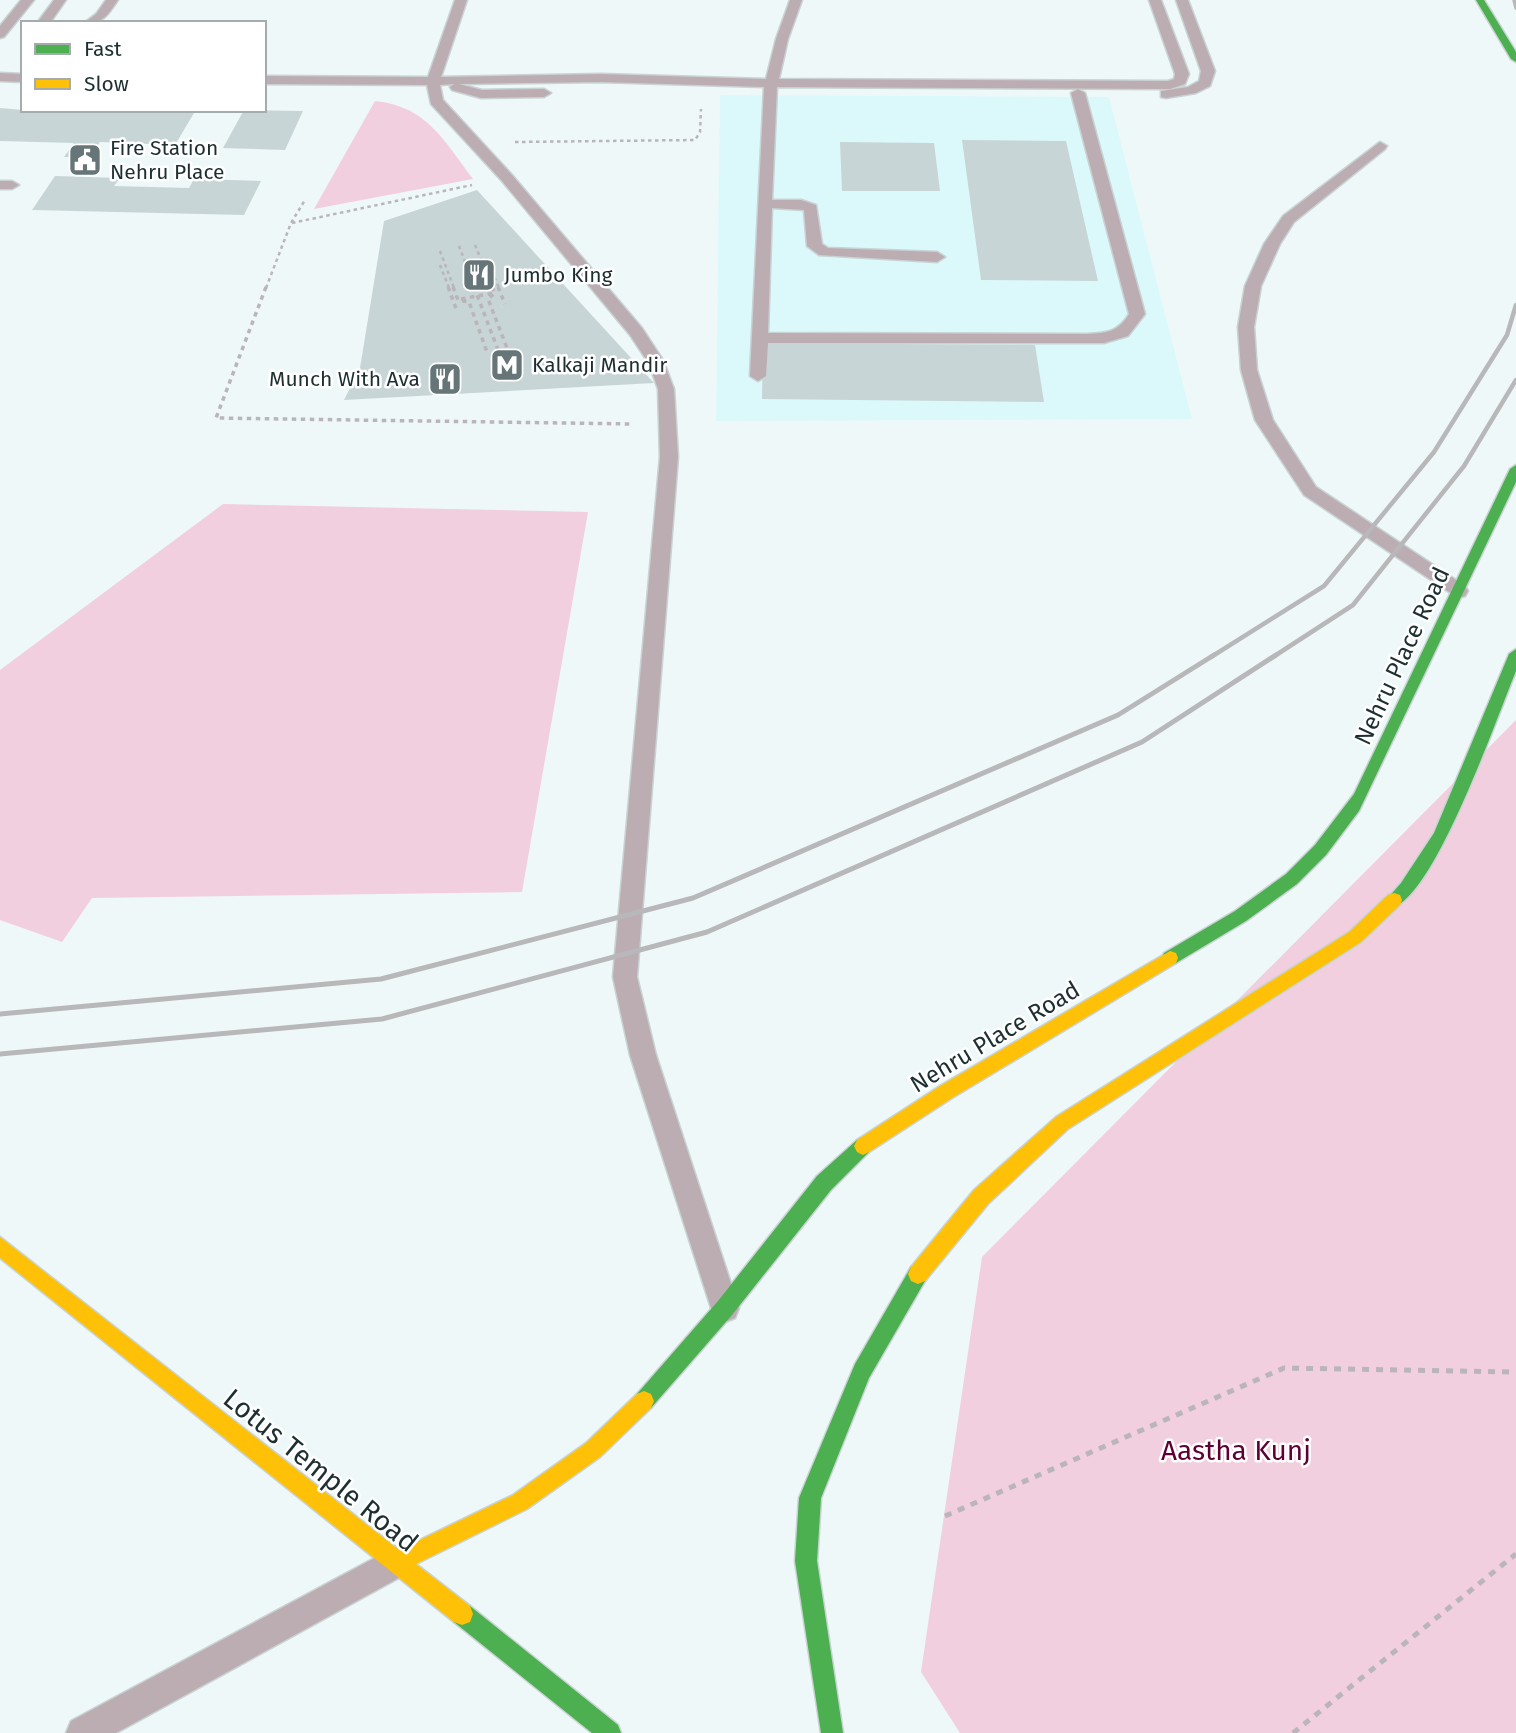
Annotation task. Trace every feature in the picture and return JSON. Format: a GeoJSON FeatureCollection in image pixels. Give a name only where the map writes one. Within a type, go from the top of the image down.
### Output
{"type":"FeatureCollection","features":[{"type":"Feature","properties":{"kind":"street"},"geometry":{"type":"LineString","coordinates":[[1480,0],[1516,59]]}},
{"type":"Feature","properties":{"kind":"street","name":"Nehru Place Road"},"geometry":{"type":"LineString","coordinates":[[395,1563],[520,1502],[593,1450],[652,1393],[725,1308],[824,1183],[859,1150],[946,1092],[1233,920],[1304,868],[1335,834],[1360,798],[1516,469]]}},
{"type":"Feature","properties":{"kind":"street"},"geometry":{"type":"LineString","coordinates":[[832,1733],[806,1561],[810,1498],[862,1371],[913,1280],[981,1197],[1062,1123],[1355,937],[1407,888],[1440,836],[1516,654]]}},
{"type":"Feature","properties":{"kind":"street","name":"Lotus Temple Road"},"geometry":{"type":"LineString","coordinates":[[0,1246],[610,1733]]}},
{"type":"Feature","properties":{"kind":"lane"},"geometry":{"type":"LineString","coordinates":[[0,34],[28,0]]}},
{"type":"Feature","properties":{"kind":"lane"},"geometry":{"type":"LineString","coordinates":[[44,21],[60,0]]}},
{"type":"Feature","properties":{"kind":"lane"},"geometry":{"type":"LineString","coordinates":[[93,21],[100,17],[112,0]]}},
{"type":"Feature","properties":{"kind":"lane"},"geometry":{"type":"LineString","coordinates":[[461,0],[433,81],[436,101],[507,178],[636,332],[657,364],[666,389],[669,425],[659,588],[625,977],[643,1055],[725,1308]]}},
{"type":"Feature","properties":{"kind":"lane"},"geometry":{"type":"LineString","coordinates":[[758,376],[770,88],[796,0]]}},
{"type":"Feature","properties":{"kind":"lane"},"geometry":{"type":"LineString","coordinates":[[627,93],[770,88],[1170,85],[1180,81],[1182,74],[1155,0]]}},
{"type":"Feature","properties":{"kind":"lane"},"geometry":{"type":"LineString","coordinates":[[266,80],[601,78],[770,88],[1166,94],[1191,90],[1205,83],[1208,71],[1182,0]]}},
{"type":"Feature","properties":{"kind":"lane"},"geometry":{"type":"LineString","coordinates":[[0,34],[21,33]]}},
{"type":"Feature","properties":{"kind":"lane"},"geometry":{"type":"LineString","coordinates":[[0,77],[21,78]]}},
{"type":"Feature","properties":{"kind":"lane"},"geometry":{"type":"LineString","coordinates":[[433,81],[481,94],[561,93]]}},
{"type":"Feature","properties":{"kind":"lane"},"geometry":{"type":"LineString","coordinates":[[760,338],[1087,339],[1109,338],[1128,331],[1138,314],[1078,93]]}},
{"type":"Feature","properties":{"kind":"lane"},"geometry":{"type":"LineString","coordinates":[[1380,146],[1288,219],[1272,244],[1253,286],[1246,327],[1250,370],[1264,420],[1310,491],[1458,591]]}},
{"type":"Feature","properties":{"kind":"lane"},"geometry":{"type":"LineString","coordinates":[[765,204],[801,204],[811,208],[815,246],[824,252],[937,257]]}},
{"type":"Feature","properties":{"kind":"lane"},"geometry":{"type":"LineString","coordinates":[[83,1733],[395,1563]]}},
{"type":"Feature","properties":{"kind":"path"},"geometry":{"type":"LineString","coordinates":[[472,142],[695,140],[700,132],[701,103],[680,93]]}},
{"type":"Feature","properties":{"kind":"path"},"geometry":{"type":"LineString","coordinates":[[291,223],[507,178]]}},
{"type":"Feature","properties":{"kind":"path"},"geometry":{"type":"LineString","coordinates":[[305,200],[291,223],[216,418],[669,425]]}},
{"type":"Feature","properties":{"kind":"path"},"geometry":{"type":"LineString","coordinates":[[475,245],[494,291]]}},
{"type":"Feature","properties":{"kind":"path"},"geometry":{"type":"LineString","coordinates":[[459,246],[498,349]]}},
{"type":"Feature","properties":{"kind":"path"},"geometry":{"type":"LineString","coordinates":[[440,251],[458,298],[469,302],[487,352]]}},
{"type":"Feature","properties":{"kind":"path"},"geometry":{"type":"LineString","coordinates":[[486,258],[505,304]]}},
{"type":"Feature","properties":{"kind":"path"},"geometry":{"type":"LineString","coordinates":[[440,265],[457,311]]}},
{"type":"Feature","properties":{"kind":"path"},"geometry":{"type":"LineString","coordinates":[[458,298],[494,291]]}},
{"type":"Feature","properties":{"kind":"path"},"geometry":{"type":"LineString","coordinates":[[494,291],[488,299],[507,348]]}},
{"type":"Feature","properties":{"kind":"path"},"geometry":{"type":"LineString","coordinates":[[945,1516],[1284,1368],[1516,1372]]}},
{"type":"Feature","properties":{"kind":"path"},"geometry":{"type":"LineString","coordinates":[[1293,1733],[1516,1554]]}},
{"type":"Feature","properties":{"kind":"shaded area"},"geometry":{"type":"Polygon","coordinates":[[[720,95],[1109,97],[1192,419],[716,421],[720,95]]]}},
{"type":"Feature","properties":{"kind":"green space"},"geometry":{"type":"Polygon","coordinates":[[[375,101],[393,104],[421,118],[443,139],[473,179],[314,209],[375,101]]]}},
{"type":"Feature","properties":{"kind":"green space"},"geometry":{"type":"Polygon","coordinates":[[[223,504],[588,512],[522,892],[92,898],[62,942],[0,920],[0,670],[223,504]]]}},
{"type":"Feature","properties":{"kind":"green space","name":"Aastha Kunj"},"geometry":{"type":"Polygon","coordinates":[[[1516,720],[1516,1733],[960,1733],[921,1672],[982,1257],[1516,720]]]}},
{"type":"Feature","properties":{"kind":"building"},"geometry":{"type":"Polygon","coordinates":[[[0,108],[21,110],[21,112],[194,113],[175,145],[100,142],[90,157],[64,157],[74,143],[0,141],[0,108]]]}},
{"type":"Feature","properties":{"kind":"building"},"geometry":{"type":"Polygon","coordinates":[[[303,111],[285,150],[223,148],[243,112],[303,111]]]}},
{"type":"Feature","properties":{"kind":"building"},"geometry":{"type":"Polygon","coordinates":[[[962,140],[1066,141],[1098,281],[981,280],[962,140]]]}},
{"type":"Feature","properties":{"kind":"building"},"geometry":{"type":"Polygon","coordinates":[[[840,142],[934,143],[940,191],[842,191],[840,142]]]}},
{"type":"Feature","properties":{"kind":"building"},"geometry":{"type":"Polygon","coordinates":[[[55,176],[120,178],[114,186],[189,188],[194,179],[261,181],[244,215],[32,210],[55,176]]]}},
{"type":"Feature","properties":{"kind":"building"},"geometry":{"type":"Polygon","coordinates":[[[477,190],[654,383],[344,400],[360,368],[384,221],[477,190]]]}},
{"type":"Feature","properties":{"kind":"building"},"geometry":{"type":"Polygon","coordinates":[[[763,343],[1035,345],[1044,402],[762,399],[763,343]]]}},
{"type":"Feature","properties":{"kind":"railway"},"geometry":{"type":"LineString","coordinates":[[1514,0],[1516,8]]}},
{"type":"Feature","properties":{"kind":"railway"},"geometry":{"type":"LineString","coordinates":[[1211,657],[1324,586],[1434,452],[1507,335],[1516,305]]}},
{"type":"Feature","properties":{"kind":"railway"},"geometry":{"type":"LineString","coordinates":[[1273,657],[1353,605],[1464,466],[1516,380]]}},
{"type":"Feature","properties":{"kind":"railway"},"geometry":{"type":"LineString","coordinates":[[0,1014],[381,979],[693,898],[1118,715],[1214,655]]}},
{"type":"Feature","properties":{"kind":"railway"},"geometry":{"type":"LineString","coordinates":[[0,1054],[382,1019],[707,932],[1142,742],[1276,655]]}},
{"type":"Feature","properties":{"kind":"traffic: fast"},"geometry":{"type":"LineString","coordinates":[[1480,0],[1516,59]]}},
{"type":"Feature","properties":{"kind":"traffic: fast"},"geometry":{"type":"LineString","coordinates":[[1170,958],[1276,892],[1306,866],[1341,825],[1360,798],[1516,469]]}},
{"type":"Feature","properties":{"kind":"traffic: fast"},"geometry":{"type":"LineString","coordinates":[[1394,900],[1407,888],[1440,836],[1516,654]]}},
{"type":"Feature","properties":{"kind":"traffic: fast"},"geometry":{"type":"LineString","coordinates":[[644,1401],[725,1308],[824,1183],[863,1146]]}},
{"type":"Feature","properties":{"kind":"traffic: fast"},"geometry":{"type":"LineString","coordinates":[[832,1733],[806,1561],[810,1498],[862,1371],[918,1274]]}},
{"type":"Feature","properties":{"kind":"traffic: fast"},"geometry":{"type":"LineString","coordinates":[[462,1614],[610,1733]]}},
{"type":"Feature","properties":{"kind":"traffic: slow"},"geometry":{"type":"LineString","coordinates":[[918,1274],[981,1197],[1062,1123],[1355,937],[1394,900]]}},
{"type":"Feature","properties":{"kind":"traffic: slow"},"geometry":{"type":"LineString","coordinates":[[863,1146],[946,1092],[1170,958]]}},
{"type":"Feature","properties":{"kind":"traffic: slow"},"geometry":{"type":"LineString","coordinates":[[0,1246],[462,1614]]}},
{"type":"Feature","properties":{"kind":"traffic: slow"},"geometry":{"type":"LineString","coordinates":[[395,1563],[520,1502],[593,1450],[644,1401]]}},
{"type":"Feature","properties":{"kind":"place","name":"Fire Station Nehru Place"},"geometry":{"type":"Point","coordinates":[85,160]}},
{"type":"Feature","properties":{"kind":"place","name":"Jumbo King"},"geometry":{"type":"Point","coordinates":[479,275]}},
{"type":"Feature","properties":{"kind":"place","name":"Kalkaji Mandir"},"geometry":{"type":"Point","coordinates":[507,365]}},
{"type":"Feature","properties":{"kind":"place","name":"Munch With Ava"},"geometry":{"type":"Point","coordinates":[445,379]}}]}
